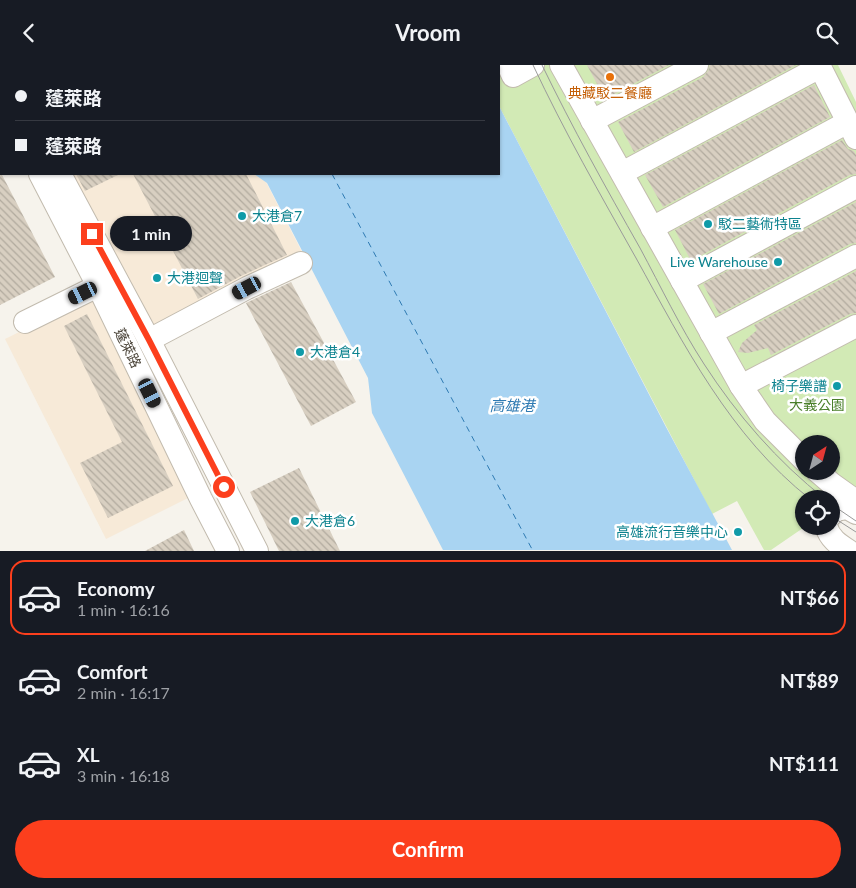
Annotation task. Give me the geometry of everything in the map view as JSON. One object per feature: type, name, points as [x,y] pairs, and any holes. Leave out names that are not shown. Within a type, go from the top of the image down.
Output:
[{"type":"street","points":[[510,71],[533,65]]},
{"type":"street","points":[[561,65],[741,386],[765,421],[795,451]]},
{"type":"street","points":[[592,121],[697,65]]},
{"type":"street","points":[[622,173],[819,66],[852,130],[652,228]]},
{"type":"street","name":"蓬萊路","points":[[41,175],[106,281],[149,340],[257,551]]},
{"type":"street","name":"蓬萊路","points":[[60,175],[197,490],[228,551]]},
{"type":"street","points":[[682,281],[856,187]]},
{"type":"street","points":[[711,333],[856,256]]},
{"type":"street","points":[[149,340],[247,288],[301,263]]},
{"type":"street","points":[[25,322],[106,281]]},
{"type":"street","points":[[741,386],[856,326]]},
{"type":"street","points":[[827,480],[853,499],[856,511]]},
{"type":"street","points":[[840,509],[847,508],[856,511]]},
{"type":"street","points":[[831,535],[837,544],[849,551]]},
{"type":"shaded area","points":[[68,175],[256,175],[266,182],[304,256],[149,331]]},
{"type":"shaded area","points":[[96,294],[192,496],[106,539],[5,339]]},
{"type":"green space","name":"駁二藝術特區","points":[[500,65],[838,65],[856,102],[856,495],[840,500],[840,490],[795,490],[795,534],[771,550],[764,550],[737,501],[712,514],[500,108]]},
{"type":"water","name":"高雄港","points":[[500,108],[732,550],[443,550],[372,413],[368,378],[267,183],[255,175],[500,175]]},
{"type":"building","points":[[587,65],[669,65],[605,99]]},
{"type":"building","points":[[710,65],[796,65],[634,152],[618,122],[703,77]]},
{"type":"building","points":[[814,85],[830,117],[663,207],[645,175]]},
{"type":"building","points":[[842,140],[848,149],[854,151],[856,155],[856,174],[850,175],[691,261],[675,230]]},
{"type":"building","points":[[0,175],[2,175],[55,277],[0,305]]},
{"type":"building","points":[[77,175],[118,175],[85,191]]},
{"type":"building","points":[[134,175],[247,175],[287,255],[241,276],[198,299]]},
{"type":"building","name":"Live Warehouse","points":[[856,202],[856,243],[850,244],[719,314],[703,284]]},
{"type":"building","points":[[856,271],[856,313],[850,314],[771,355],[768,348],[748,353],[738,352],[742,343],[757,330],[754,325]]},
{"type":"building","name":"大港倉4","points":[[291,282],[356,402],[311,426],[246,303]]},
{"type":"building","points":[[87,314],[173,486],[108,518],[80,463],[122,442],[64,326]]},
{"type":"building","name":"大港倉6","points":[[299,468],[340,551],[279,551],[250,492]]},
{"type":"building","points":[[184,530],[194,551],[145,551]]},
{"type":"ferry route","points":[[333,175],[533,551]]},
{"type":"tram line","points":[[533,65],[596,186],[691,356],[732,418],[756,447],[800,490]]},
{"type":"tram line","points":[[542,65],[695,350],[744,419],[774,453],[814,490]]},
{"type":"tram line","points":[[840,510],[856,521]]},
{"type":"tram line","points":[[840,522],[856,532]]},
{"type":"place","name":"典藏駁二餐廳","points":[[610,77]]},
{"type":"place","name":"大港倉7","points":[[242,216]]},
{"type":"place","name":"駁二藝術特區","points":[[708,224]]},
{"type":"place","name":"Live Warehouse","points":[[778,262]]},
{"type":"place","name":"大港迴聲","points":[[157,278]]},
{"type":"place","name":"大港倉4","points":[[300,352]]},
{"type":"place","name":"椅子樂譜","points":[[837,386]]},
{"type":"place","name":"大港倉6","points":[[295,521]]},
{"type":"place","name":"高雄流行音樂中心","points":[[738,532]]},
{"type":"route","points":[[92,234],[149,340],[224,487]]},
{"type":"park label","name":"大義公園","points":[[817,405]]}]
